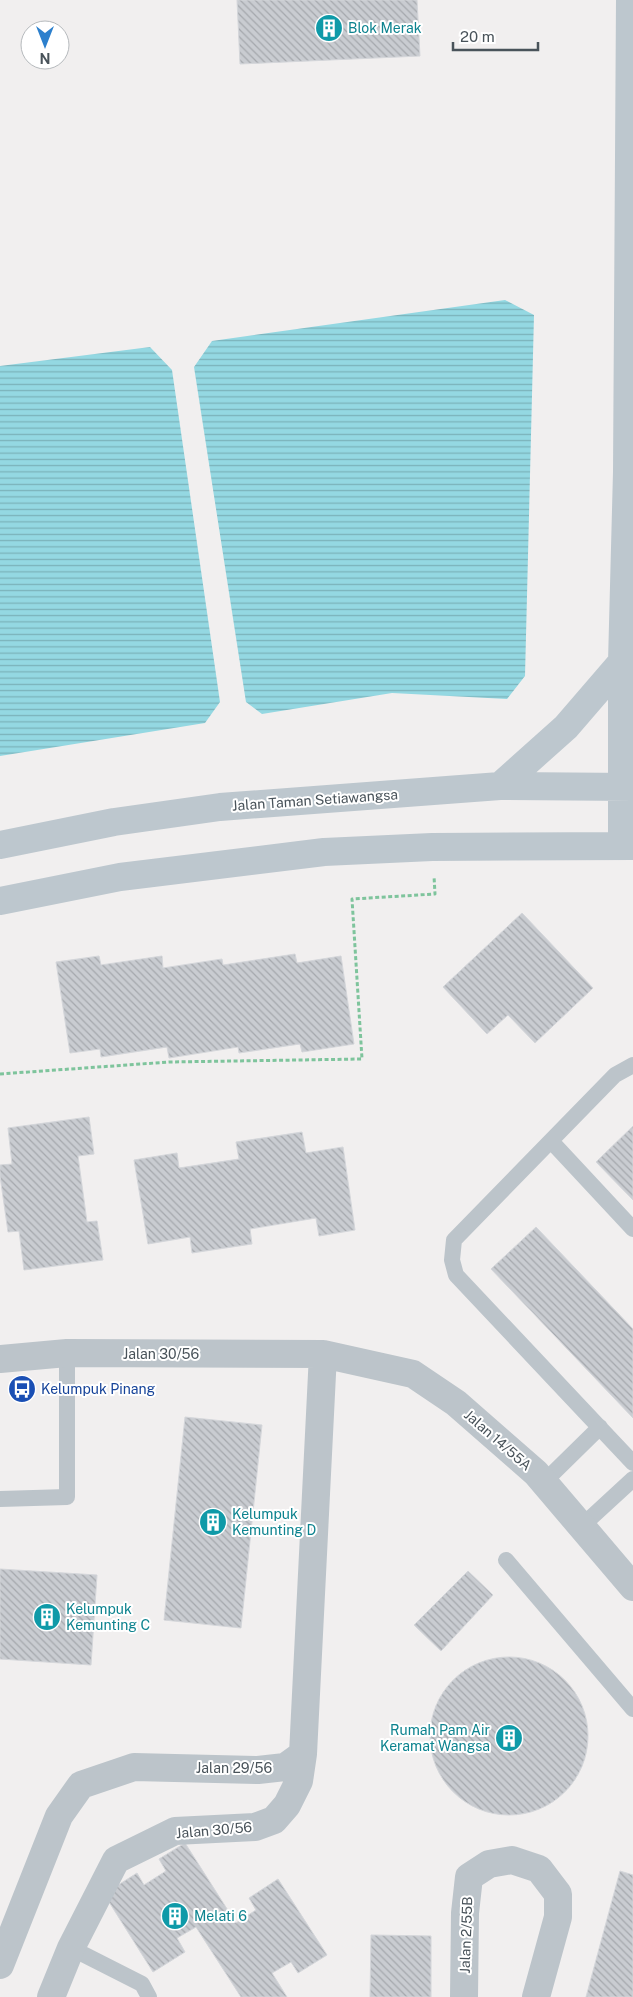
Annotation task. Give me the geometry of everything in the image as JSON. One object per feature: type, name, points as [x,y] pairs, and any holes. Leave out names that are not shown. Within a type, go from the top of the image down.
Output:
[{"type":"main road","points":[[0,901],[120,877],[324,852],[432,847],[627,846],[627,787],[622,662],[627,472],[630,0]]},
{"type":"main road","points":[[622,662],[633,692]]},
{"type":"main road","points":[[500,786],[566,727],[622,662]]},
{"type":"main road","name":"Jalan Taman Setiawangsa","points":[[0,845],[114,822],[220,807],[500,786],[627,787]]},
{"type":"street","name":"Jalan 30/56","points":[[0,1359],[66,1353],[323,1354]]},
{"type":"street","name":"Jalan 14/55A","points":[[323,1354],[413,1374],[456,1403],[544,1482],[633,1587]]},
{"type":"street","points":[[303,1754],[323,1354]]},
{"type":"street","name":"Jalan 30/56","points":[[51,1997],[71,1948],[116,1860],[175,1831],[255,1827],[274,1820],[287,1805],[299,1781],[303,1754]]},
{"type":"street","name":"Jalan 29/56","points":[[0,1965],[59,1816],[81,1785],[134,1767],[258,1770],[285,1767],[303,1754]]},
{"type":"street","name":"Jalan 2/55B","points":[[464,1997],[465,1913],[468,1877],[489,1864],[512,1860],[539,1869],[558,1894],[558,1917],[536,1997]]},
{"type":"lane","points":[[633,1065],[615,1075],[454,1240],[452,1260],[456,1275],[633,1463]]},
{"type":"lane","points":[[551,1141],[633,1229]]},
{"type":"lane","points":[[0,1499],[68,1497],[66,1353]]},
{"type":"lane","points":[[544,1482],[600,1427]]},
{"type":"lane","points":[[582,1526],[633,1479]]},
{"type":"lane","points":[[506,1560],[633,1709]]},
{"type":"lane","points":[[71,1948],[142,1984],[149,1997]]},
{"type":"path","points":[[0,1074],[169,1062],[362,1059],[352,899],[435,894]]},
{"type":"water","points":[[505,300],[534,315],[525,676],[507,699],[392,693],[262,714],[246,702],[194,367],[212,341]]},
{"type":"water","points":[[150,347],[172,370],[220,702],[205,723],[0,756],[0,366]]},
{"type":"building","name":"Blok Merak","points":[[237,0],[417,0],[420,56],[240,64]]},
{"type":"building","points":[[522,913],[593,988],[535,1043],[508,1015],[487,1034],[443,987]]},
{"type":"building","points":[[295,954],[297,963],[341,956],[354,1044],[302,1052],[300,1044],[239,1053],[238,1047],[169,1058],[167,1047],[101,1057],[100,1049],[70,1053],[56,962],[99,956],[101,965],[162,956],[163,968],[222,959],[223,965]]},
{"type":"building","points":[[89,1117],[94,1154],[78,1156],[87,1222],[97,1221],[103,1260],[24,1270],[19,1231],[8,1232],[0,1176],[0,1165],[12,1164],[8,1128]]},
{"type":"building","points":[[633,1126],[633,1200],[596,1162]]},
{"type":"building","points":[[302,1132],[306,1153],[343,1147],[355,1230],[319,1236],[316,1218],[250,1229],[252,1244],[192,1253],[190,1237],[148,1244],[134,1160],[177,1153],[179,1168],[239,1159],[236,1142]]},
{"type":"building","points":[[536,1227],[633,1329],[633,1418],[491,1269]]},
{"type":"building","name":"Kelumpuk Kemunting D","points":[[185,1417],[262,1425],[241,1628],[164,1620]]},
{"type":"building","name":"Kelumpuk Kemunting C","points":[[0,1569],[97,1575],[91,1665],[0,1659]]},
{"type":"building","points":[[468,1571],[493,1595],[441,1651],[414,1625]]},
{"type":"building","name":"Rumah Pam Air Keramat Wangsa","points":[[509,1657],[539,1663],[565,1680],[582,1706],[588,1736],[582,1766],[565,1792],[539,1809],[509,1815],[479,1809],[453,1792],[436,1766],[430,1736],[436,1706],[453,1680],[479,1663]]},
{"type":"building","name":"Melati 6","points":[[185,1843],[236,1923],[256,1910],[249,1898],[278,1879],[327,1955],[298,1973],[291,1962],[272,1973],[287,1997],[241,1997],[196,1927],[177,1938],[185,1952],[153,1972],[104,1894],[137,1873],[144,1885],[166,1871],[159,1859]]},
{"type":"building","points":[[620,1871],[633,1875],[633,1997],[586,1997]]},
{"type":"building","points":[[371,1935],[431,1936],[431,1997],[370,1997]]},
{"type":"place","name":"Blok Merak","points":[[329,28]]},
{"type":"place","name":"Kelumpuk Pinang","points":[[22,1389]]},
{"type":"place","name":"Kelumpuk Kemunting D","points":[[213,1522]]},
{"type":"place","name":"Kelumpuk Kemunting C","points":[[47,1617]]},
{"type":"place","name":"Rumah Pam Air Keramat Wangsa","points":[[509,1738]]},
{"type":"place","name":"Melati 6","points":[[175,1916]]}]
